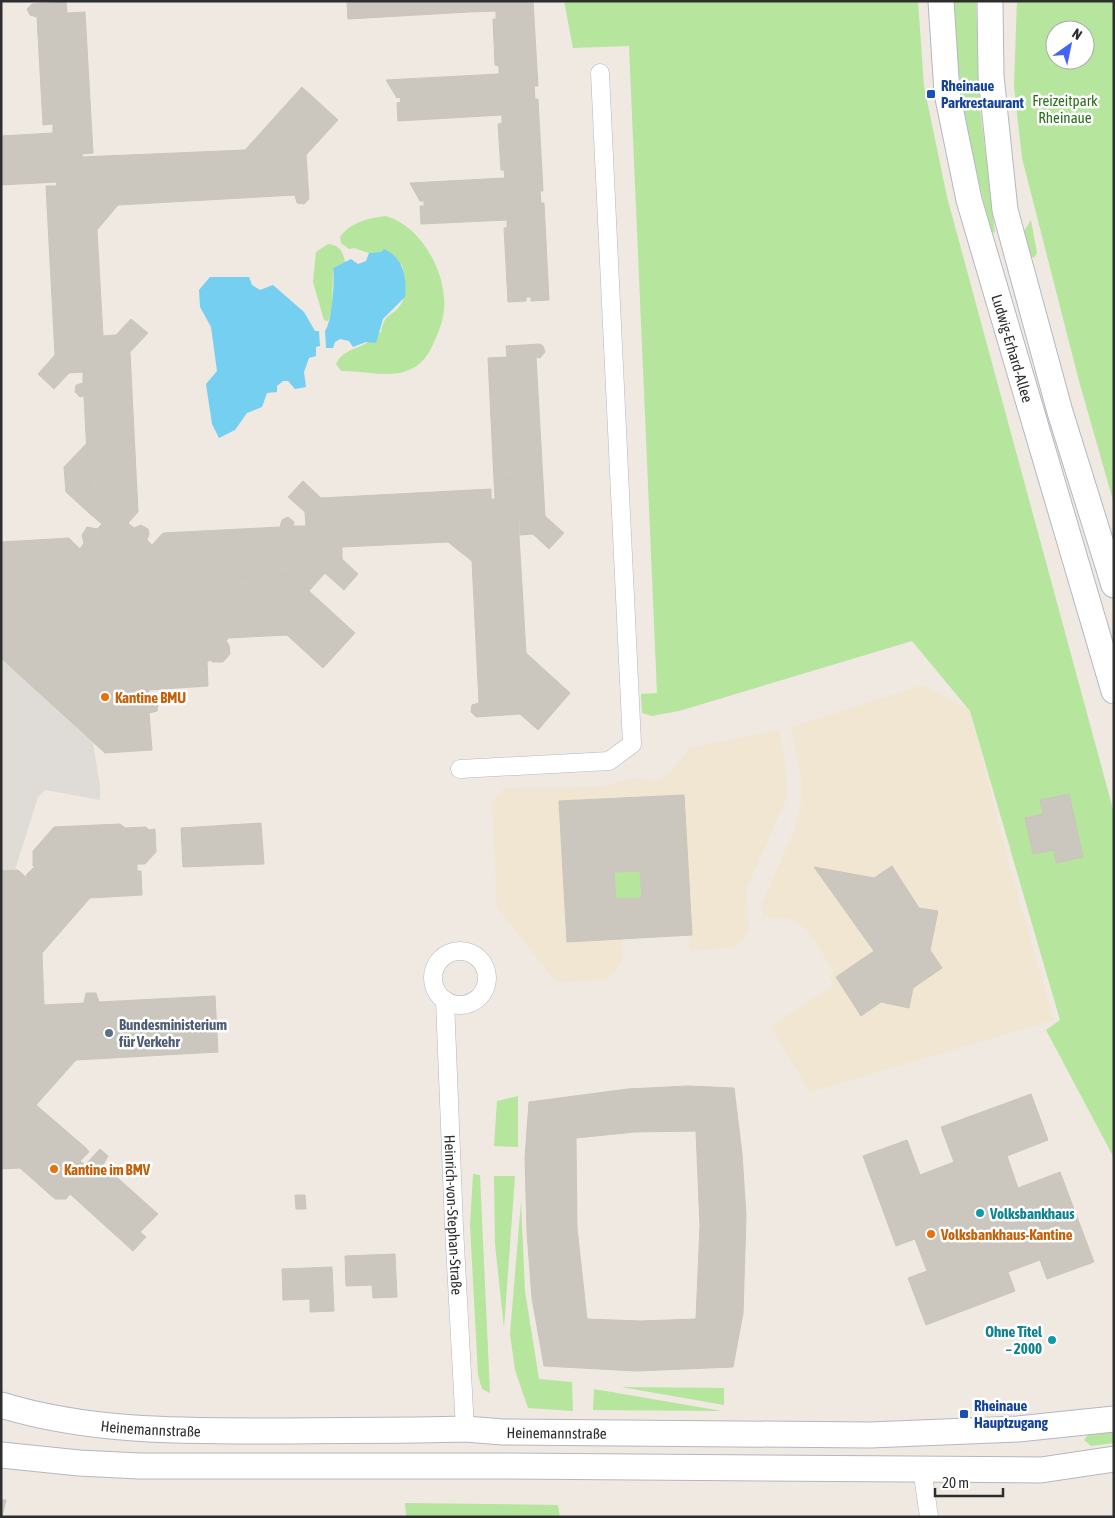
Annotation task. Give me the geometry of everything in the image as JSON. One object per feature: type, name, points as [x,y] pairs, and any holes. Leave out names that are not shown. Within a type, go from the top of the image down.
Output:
[{"type":"main road","name":"Ludwig-Erhard-Allee","points":[[941,1],[947,93],[969,200],[1114,691]]},
{"type":"main road","name":"Ludwig-Erhard-Allee","points":[[990,1],[990,76],[1006,210],[1060,412],[1114,585]]},
{"type":"main road","name":"Heinemannstraße","points":[[1,1405],[88,1425],[144,1429],[251,1431],[465,1429],[503,1432],[921,1433],[1018,1429],[1114,1419]]},
{"type":"main road","points":[[1,1423],[11,1426],[88,1425]]},
{"type":"main road","points":[[465,1429],[466,1467]]},
{"type":"main road","points":[[921,1433],[922,1468]]},
{"type":"main road","points":[[1,1455],[79,1463],[139,1466],[1041,1470],[1114,1459]]},
{"type":"street","points":[[460,770],[609,761],[632,744],[600,73]]},
{"type":"street","name":"Heinrich-von-Stephan-Straße","points":[[445,1000],[454,1227],[465,1429]]},
{"type":"street","points":[[922,1468],[929,1517]]},
{"type":"shaded area","points":[[1,658],[93,743],[100,786],[100,800],[45,790],[38,797],[15,870],[1,871]]},
{"type":"shaded area","points":[[923,685],[970,710],[1010,868],[1054,1020],[810,1092],[771,1027],[834,985],[829,976],[834,971],[807,930],[791,919],[763,917],[761,905],[794,831],[801,803],[801,778],[791,727]]},
{"type":"shaded area","points":[[779,730],[785,762],[787,798],[746,890],[749,930],[736,947],[691,950],[689,935],[622,939],[623,960],[608,979],[556,982],[497,907],[492,802],[504,788],[599,787],[636,777],[650,781],[659,780],[668,775],[690,748]]},
{"type":"green space","points":[[564,1],[918,1],[924,86],[947,197],[1114,813],[1114,1158],[1046,1030],[1060,1020],[970,711],[912,641],[679,711],[652,716],[642,713],[641,694],[657,693],[629,46],[573,48]]},
{"type":"green space","points":[[953,1],[976,1],[980,107],[995,233],[991,231],[966,117],[957,59]]},
{"type":"green space","name":"Freizeitpark Rheinaue","points":[[1017,1],[1114,1],[1114,504],[1079,381],[1022,158],[1014,87]]},
{"type":"green space","points":[[385,216],[398,221],[410,229],[429,252],[436,266],[444,295],[442,322],[427,355],[414,368],[393,374],[341,371],[336,364],[341,357],[381,332],[385,321],[398,308],[405,295],[402,265],[381,252],[369,253],[354,248],[349,249],[341,243],[340,237],[349,228],[372,218]]},
{"type":"green space","points":[[1031,220],[1037,253],[1034,258],[1030,256],[1024,231]]},
{"type":"green space","points":[[328,244],[340,249],[345,262],[333,268],[332,309],[328,321],[324,320],[313,282],[316,252]]},
{"type":"green space","points":[[640,871],[642,898],[616,899],[614,872]]},
{"type":"green space","points":[[518,1096],[518,1147],[494,1146],[497,1101]]},
{"type":"green space","points":[[473,1174],[480,1175],[490,1393],[482,1389],[478,1375],[470,1225]]},
{"type":"green space","points":[[494,1176],[515,1176],[504,1328],[495,1244]]},
{"type":"green space","points":[[521,1202],[525,1291],[539,1379],[572,1382],[573,1411],[528,1408],[515,1370],[510,1334]]},
{"type":"green space","points":[[621,1387],[724,1388],[724,1405]]},
{"type":"green space","points":[[594,1389],[722,1411],[593,1410]]},
{"type":"green space","points":[[1114,1430],[1114,1443],[1091,1446],[1084,1440],[1088,1435]]},
{"type":"green space","points":[[405,1503],[558,1505],[560,1517],[406,1517]]},
{"type":"water","points":[[384,249],[396,258],[403,269],[405,297],[383,319],[376,343],[366,342],[353,347],[349,341],[340,339],[335,342],[333,348],[326,348],[325,331],[331,310],[333,268],[351,259],[358,264],[366,261],[369,253],[381,252]]},
{"type":"water","points":[[210,277],[249,277],[252,285],[260,290],[273,285],[304,312],[315,331],[319,331],[320,346],[316,347],[316,356],[309,358],[304,372],[306,387],[295,389],[288,381],[283,381],[277,386],[277,392],[267,393],[262,407],[247,413],[235,430],[219,438],[212,424],[206,384],[217,371],[211,327],[200,307],[199,290]]},
{"type":"building","points":[[347,1],[468,1],[469,12],[348,19]]},
{"type":"building","points":[[468,1],[533,1],[538,86],[534,86],[535,99],[538,99],[543,191],[540,191],[541,203],[544,203],[549,300],[531,301],[531,297],[526,297],[526,301],[508,302],[504,228],[507,228],[507,220],[421,224],[420,206],[424,206],[424,201],[420,201],[410,183],[505,178],[504,170],[501,170],[498,124],[502,123],[502,115],[398,121],[397,103],[401,102],[400,97],[397,98],[386,80],[499,74],[499,66],[495,65],[493,19],[496,19],[496,11],[469,12]]},
{"type":"building","points":[[66,2],[67,13],[85,12],[93,153],[82,154],[82,157],[245,150],[302,87],[338,120],[306,155],[309,199],[304,204],[297,203],[295,195],[118,205],[97,230],[103,336],[116,335],[131,319],[148,333],[130,352],[138,512],[128,523],[134,528],[141,525],[148,529],[147,540],[152,545],[147,555],[114,522],[93,545],[82,535],[87,527],[97,529],[102,524],[90,514],[84,396],[80,397],[75,392],[76,385],[83,383],[83,372],[69,373],[54,389],[38,374],[55,355],[46,186],[56,186],[57,182],[1,185],[1,136],[53,133],[53,124],[43,125],[37,17],[30,15],[27,9],[32,4]]},
{"type":"building","points":[[540,344],[545,352],[540,358],[536,357],[545,516],[564,533],[549,549],[533,534],[520,535],[519,478],[494,480],[488,358],[507,357],[506,346]]},
{"type":"building","points":[[87,443],[90,514],[66,492],[64,467]]},
{"type":"building","points":[[519,478],[519,536],[526,653],[570,693],[538,730],[520,714],[476,717],[471,712],[472,705],[479,703],[472,561],[448,542],[342,547],[342,559],[358,574],[344,590],[325,573],[190,580],[145,630],[149,700],[153,699],[158,704],[157,711],[149,713],[152,750],[105,753],[1,658],[1,542],[69,538],[80,549],[84,543],[82,535],[93,545],[114,522],[147,555],[152,545],[163,533],[280,527],[282,520],[288,517],[294,522],[293,526],[306,526],[305,512],[288,497],[303,481],[321,498],[491,489],[491,499],[495,499],[494,480]]},
{"type":"building","points":[[325,573],[309,591],[355,633],[323,668],[287,635],[228,638],[226,641],[229,645],[230,654],[223,662],[213,662],[210,660],[207,662],[208,686],[148,690],[145,630],[190,580]]},
{"type":"building","points":[[1069,794],[1083,857],[1056,863],[1054,850],[1033,854],[1025,818],[1043,814],[1040,800]]},
{"type":"building","points":[[684,795],[692,935],[567,942],[559,801]],"holes":[[[640,871],[642,898],[616,899],[614,872]]]},
{"type":"building","points":[[261,823],[264,864],[183,867],[181,828]]},
{"type":"building","name":"Bundesministerium für Verkehr","points":[[120,824],[125,828],[146,827],[149,830],[155,829],[156,852],[145,864],[137,864],[137,871],[141,871],[142,895],[90,898],[42,953],[44,1005],[84,1003],[86,993],[96,993],[99,1002],[215,996],[218,1052],[76,1060],[36,1105],[86,1148],[89,1152],[80,1161],[85,1165],[100,1149],[108,1156],[103,1165],[158,1214],[140,1232],[146,1237],[133,1251],[70,1194],[66,1199],[55,1199],[20,1168],[1,1169],[1,871],[18,870],[28,879],[26,875],[33,868],[37,869],[33,866],[33,851],[54,827]]},
{"type":"building","points":[[892,866],[919,908],[938,911],[930,950],[942,968],[913,988],[909,1008],[881,1002],[861,1016],[836,977],[874,951],[814,867],[874,878]]},
{"type":"building","points":[[688,1086],[734,1088],[742,1154],[746,1216],[743,1313],[733,1367],[636,1371],[544,1366],[532,1298],[527,1232],[525,1158],[529,1102],[628,1089]],"holes":[[[696,1131],[700,1226],[696,1319],[641,1321],[587,1319],[577,1228],[576,1138],[635,1132]]]},
{"type":"building","name":"Volksbankhaus","points":[[1031,1094],[1048,1140],[1007,1156],[1018,1188],[1060,1172],[1094,1262],[1047,1279],[1040,1260],[1008,1272],[1015,1291],[926,1325],[908,1278],[927,1271],[915,1239],[896,1246],[863,1156],[907,1140],[920,1175],[954,1162],[941,1127]]},
{"type":"building","points":[[295,1195],[305,1195],[306,1209],[296,1209]]},
{"type":"building","points":[[395,1254],[397,1297],[373,1298],[372,1285],[346,1286],[345,1256]]},
{"type":"building","points":[[332,1267],[334,1311],[310,1312],[310,1299],[283,1300],[282,1269]]},
{"type":"building","points":[[1,1499],[6,1500],[2,1517],[1,1517]]},
{"type":"place","name":"Rheinaue Parkrestaurant","points":[[931,94]]},
{"type":"place","name":"Kantine BMU","points":[[105,697]]},
{"type":"place","name":"Bundesministerium für Verkehr","points":[[109,1033]]},
{"type":"place","name":"Kantine im BMV","points":[[54,1169]]},
{"type":"place","name":"Volksbankhaus","points":[[980,1213]]},
{"type":"place","name":"Volksbankhaus-Kantine","points":[[931,1234]]},
{"type":"place","name":"Ohne Titel – 2000","points":[[1052,1340]]},
{"type":"place","name":"Rheinaue Hauptzugang","points":[[964,1414]]}]
